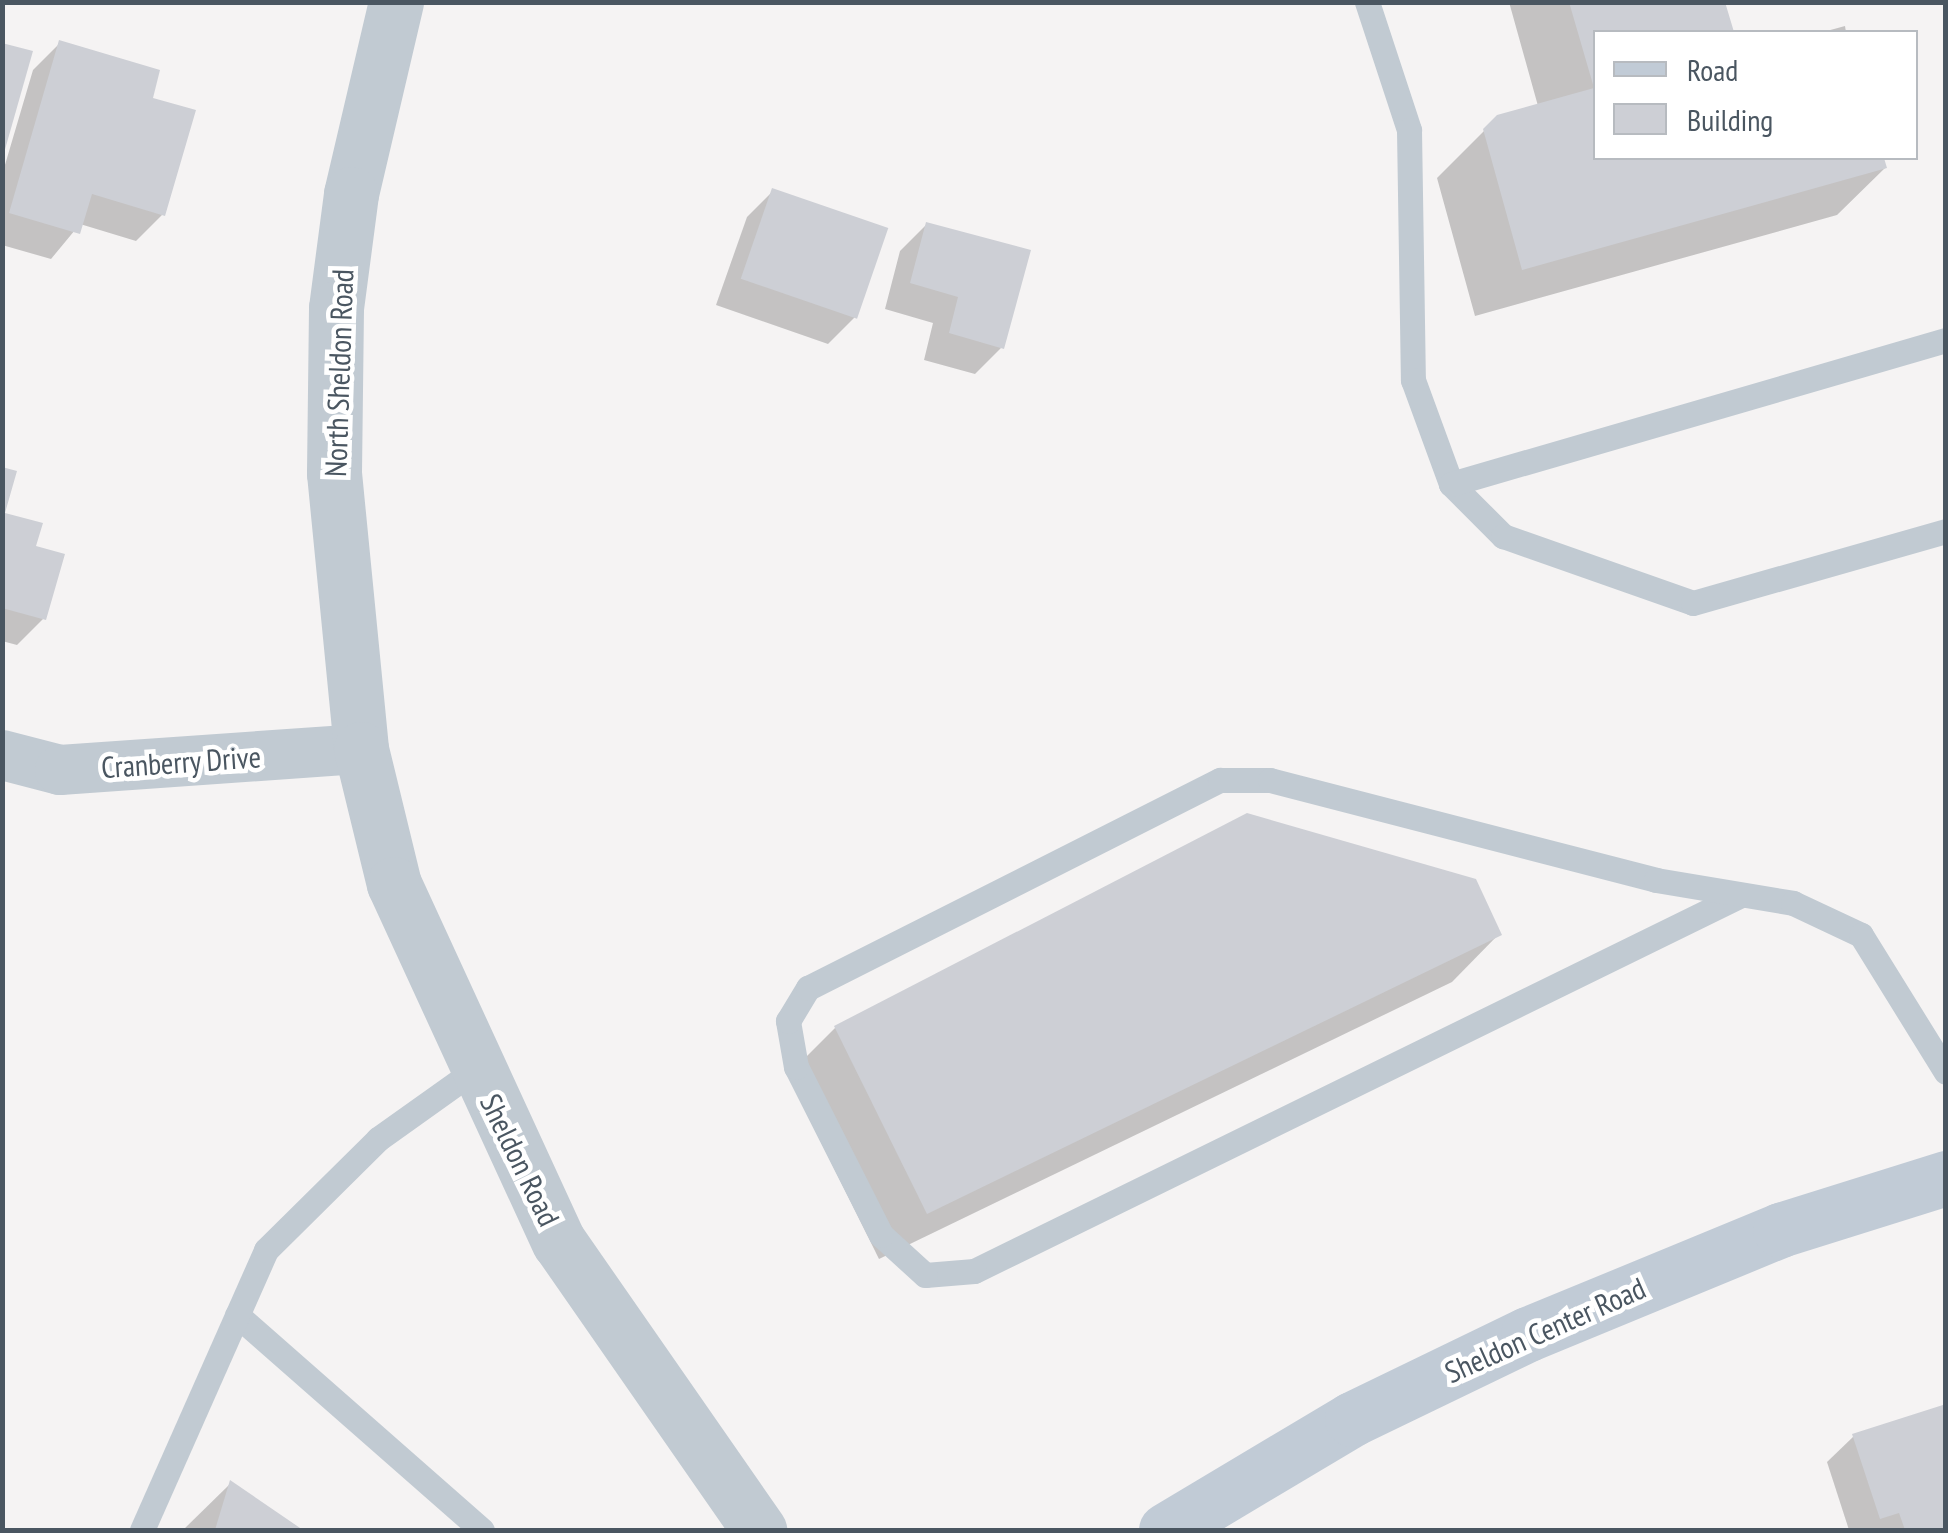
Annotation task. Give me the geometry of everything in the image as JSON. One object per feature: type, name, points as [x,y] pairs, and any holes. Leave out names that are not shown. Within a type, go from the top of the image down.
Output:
[{"type":"main road","name":"Sheldon Center Road","points":[[1166,1530],[1352,1419],[1528,1334],[1780,1230],[1946,1178]]},
{"type":"street","name":"North Sheldon Road","points":[[361,748],[334,473],[336,308],[351,194],[396,2]]},
{"type":"street","name":"Cranberry Drive","points":[[2,755],[60,770],[361,748]]},
{"type":"street","name":"Sheldon Road","points":[[361,748],[394,884],[476,1069],[560,1242],[760,1530]]},
{"type":"lane","points":[[1367,2],[1408,130],[1413,380],[1451,484],[1502,536],[1693,603],[1946,531]]},
{"type":"lane","points":[[1451,484],[1946,340]]},
{"type":"lane","points":[[1741,896],[974,1271],[925,1275],[881,1235],[796,1067],[788,1021],[808,988],[1220,780],[1270,780],[1741,896],[1793,904],[1861,935],[1946,1072]]},
{"type":"lane","points":[[142,1530],[266,1250],[378,1138],[476,1069]]},
{"type":"lane","points":[[236,1316],[482,1530]]},
{"type":"building","points":[[1569,2],[1725,2],[1733,30],[1593,30],[1593,85]]},
{"type":"building","points":[[59,40],[160,70],[153,98],[196,110],[165,216],[92,194],[80,234],[9,213]]},
{"type":"building","points":[[2,43],[33,51],[4,153],[2,152]]},
{"type":"building","points":[[1593,88],[1593,160],[1885,160],[1887,168],[1522,270],[1483,129],[1497,115]]},
{"type":"building","points":[[772,188],[888,228],[857,319],[741,279]]},
{"type":"building","points":[[926,222],[1031,250],[1004,349],[949,333],[958,297],[910,283]]},
{"type":"building","points":[[2,467],[17,471],[5,513],[43,523],[36,546],[65,554],[46,620],[2,608]]},
{"type":"building","points":[[1247,813],[1476,879],[1502,935],[927,1214],[834,1026]]},
{"type":"building","points":[[1946,1404],[1946,1530],[1905,1530],[1899,1513],[1880,1519],[1852,1434]]},
{"type":"building","points":[[230,1480],[303,1530],[215,1530]]}]
